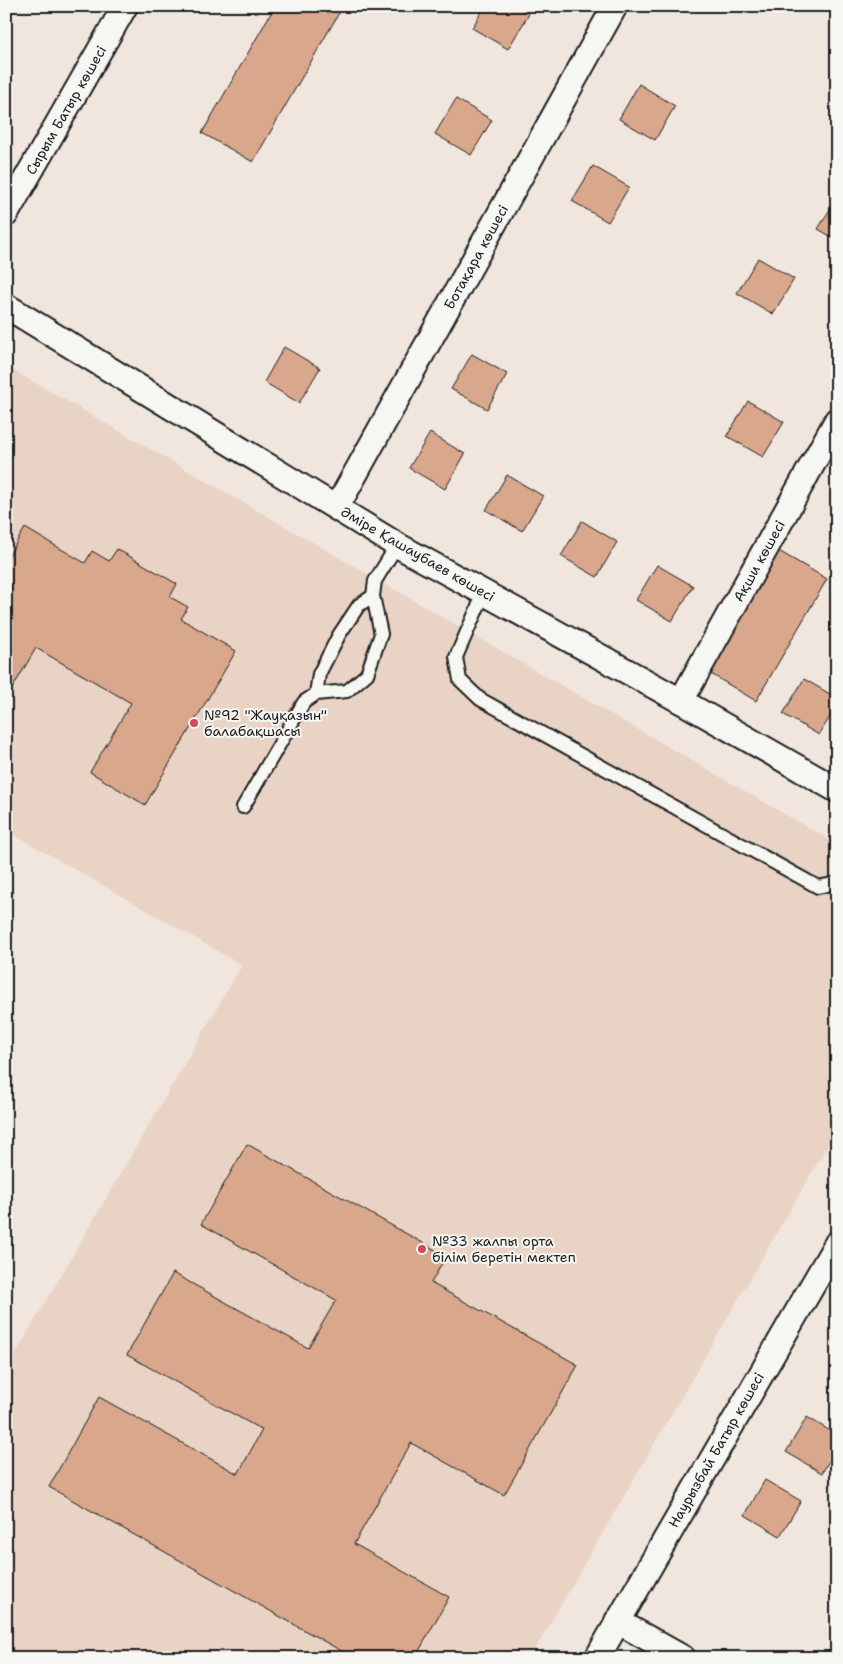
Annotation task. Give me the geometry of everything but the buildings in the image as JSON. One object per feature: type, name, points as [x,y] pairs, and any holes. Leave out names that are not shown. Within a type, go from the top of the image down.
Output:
[{"type":"street","name":"Сырым Батыр көшесі","points":[[6,214],[125,6]]},
{"type":"street","name":"Ботақара көшесі","points":[[337,507],[615,6]]},
{"type":"street","name":"Әміре Қашаубаев көшесі","points":[[6,306],[397,545],[681,701],[837,790]]},
{"type":"street","name":"Ақши көшесі","points":[[681,701],[837,420]]},
{"type":"street","name":"Наурызбай Батыр көшесі","points":[[597,1658],[837,1242]]},
{"type":"street","points":[[617,1621],[683,1658]]},
{"type":"lane","points":[[243,807],[304,702],[316,694],[346,691],[367,674],[381,634],[373,596],[375,581],[397,545]]},
{"type":"lane","points":[[484,592],[456,657],[460,680],[480,699],[818,887],[837,883]]},
{"type":"lane","points":[[316,694],[319,674],[339,635],[358,605],[373,596]]},
{"type":"shaded area","name":"№33 жалпы орта білім беретін мектеп","points":[[6,366],[837,844],[837,1129],[530,1658],[6,1658],[6,1370],[242,965],[6,830]]},
{"type":"place","name":"№92 \"Жауқазын\" балабақшасы","points":[[194,723]]},
{"type":"place","name":"№33 жалпы орта білім беретін мектеп","points":[[422,1249]]}]
